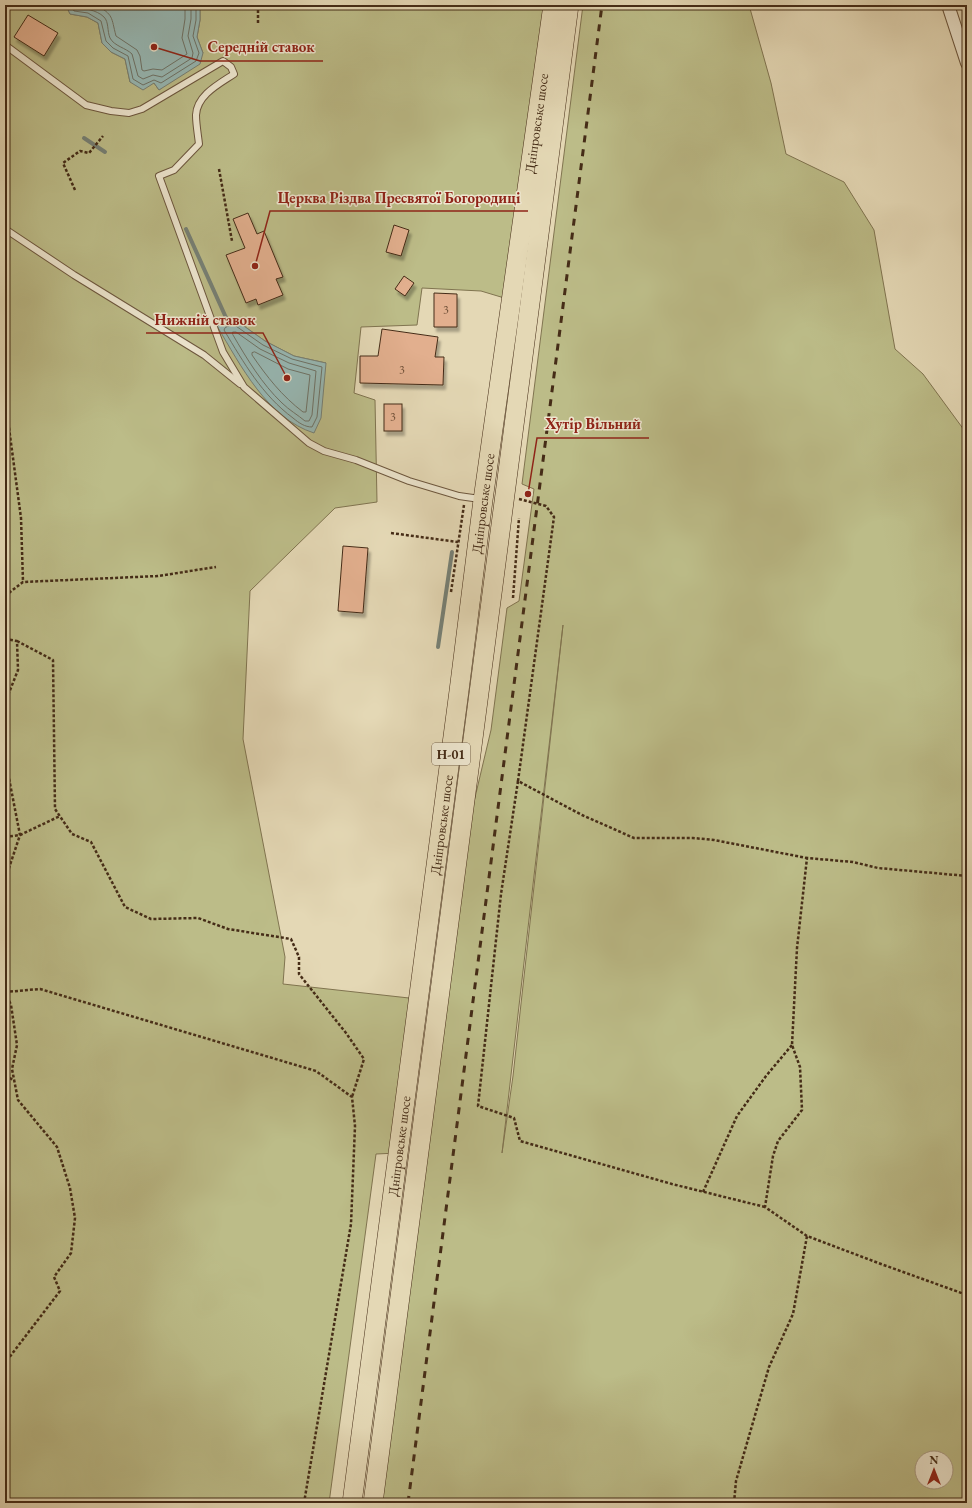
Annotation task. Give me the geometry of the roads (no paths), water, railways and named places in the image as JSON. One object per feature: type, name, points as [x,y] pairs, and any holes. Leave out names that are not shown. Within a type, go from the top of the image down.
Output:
[{"type":"main road","name":"Дніпровське шосе","points":[[352,1503],[458,699],[474,498],[553,5]]},
{"type":"main road","name":"Дніпровське шосе","points":[[373,1503],[513,496],[569,5]]},
{"type":"street","points":[[948,5],[967,62]]},
{"type":"lane","points":[[5,45],[86,105],[111,111],[129,113],[142,109],[223,61],[231,67],[234,74],[211,90],[198,105],[196,115],[199,144],[174,170],[159,176],[223,352],[244,387]]},
{"type":"lane","points":[[5,229],[74,275],[204,355],[309,443],[324,450],[356,460],[409,481],[474,498]]},
{"type":"water","points":[[66,5],[200,5],[200,20],[197,37],[203,53],[200,64],[159,90],[154,83],[143,90],[130,82],[125,59],[111,52],[102,43],[98,23],[87,17],[70,14]]},
{"type":"water","points":[[234,319],[265,341],[294,356],[326,363],[321,418],[314,433],[297,426],[282,416],[257,389],[217,326]]},
{"type":"waterway","points":[[84,138],[105,152]]},
{"type":"waterway","points":[[186,229],[228,322]]},
{"type":"waterway","points":[[438,647],[452,552]]},
{"type":"railway","points":[[408,1503],[602,5]]},
{"type":"place","name":"Середній ставок","points":[[154,47]]},
{"type":"place","name":"Церква Різдва Пресвятої Богородиці","points":[[255,266]]},
{"type":"place","name":"Нижній ставок","points":[[287,378]]},
{"type":"place","name":"Хутір Вільний","points":[[528,494]]}]
